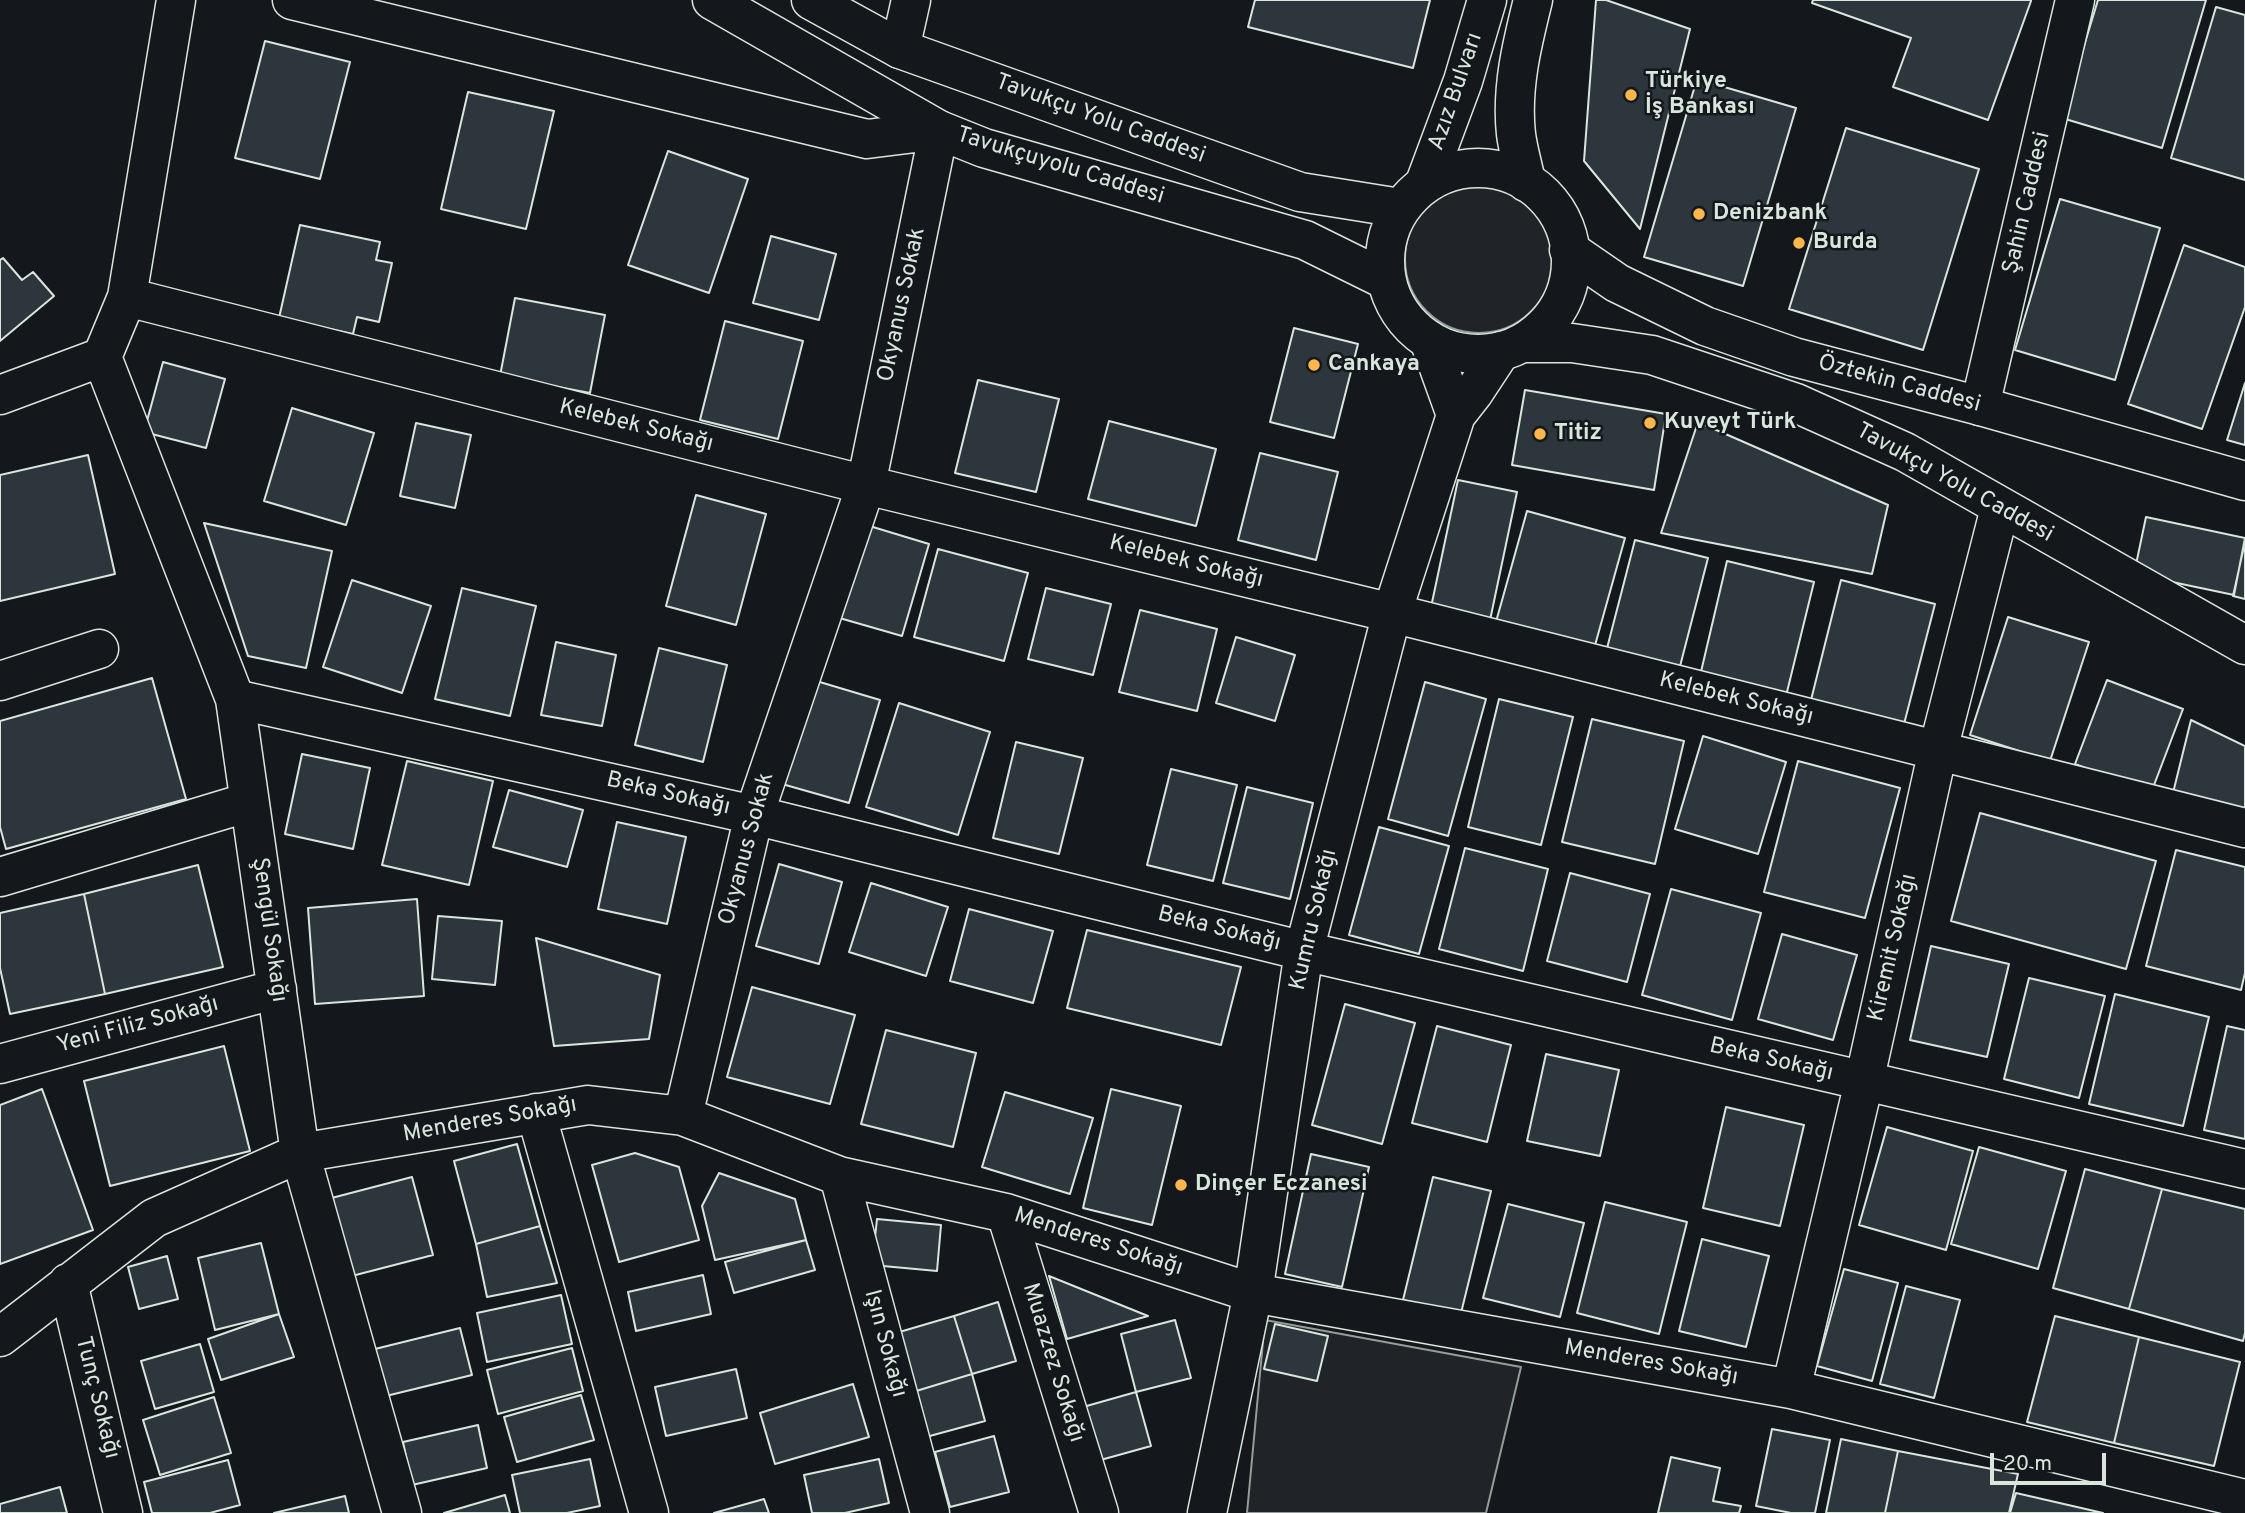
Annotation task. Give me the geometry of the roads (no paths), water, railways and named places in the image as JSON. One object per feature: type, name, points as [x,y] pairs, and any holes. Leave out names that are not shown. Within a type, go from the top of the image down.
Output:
[{"type":"street","points":[[0,395],[102,357],[127,298],[176,0]]},
{"type":"street","points":[[292,0],[867,139],[939,130]]},
{"type":"street","name":"Tavukçuyolu Caddesi","points":[[712,0],[939,130],[984,148],[1305,240],[1386,280]]},
{"type":"street","name":"Tavukçu Yolu Caddesi","points":[[811,0],[900,49],[1300,192],[1412,195]]},
{"type":"street","points":[[900,49],[911,0]]},
{"type":"street","name":"Azız Bulvarı","points":[[1412,195],[1463,81],[1487,0]]},
{"type":"street","points":[[1526,182],[1516,136],[1515,86],[1533,0]]},
{"type":"street","name":"Şahin Caddesi","points":[[1980,406],[2075,0]]},
{"type":"street","name":"Okyanus Sokak","points":[[683,1116],[754,814],[866,485],[939,130]]},
{"type":"street","points":[[1412,195],[1452,171],[1484,167],[1526,182],[1545,195],[1561,217],[1569,250],[1570,271],[1567,288],[1558,308],[1544,326],[1512,347],[1455,415]]},
{"type":"street","name":"Tavukçu Yolu Caddesi","points":[[1412,195],[1390,229],[1384,258],[1386,280],[1394,304],[1408,324],[1429,340],[1479,352],[1572,343],[1652,355],[1796,403],[1905,452],[2245,645]]},
{"type":"street","name":"Öztekin Caddesi","points":[[1569,250],[1617,283],[1705,326],[1794,357],[2245,481]]},
{"type":"street","name":"Kelebek Sokağı","points":[[127,298],[2245,828]]},
{"type":"street","points":[[1429,340],[1455,415]]},
{"type":"street","name":"Şengül Sokağı","points":[[102,357],[234,698],[300,1153],[402,1513]]},
{"type":"street","name":"Kumru Sokağı","points":[[1207,1513],[1253,1293],[1304,951],[1392,614],[1455,415]]},
{"type":"street","name":"Kiremit Sokağı","points":[[1791,1389],[1864,1082],[1938,750],[2000,508]]},
{"type":"street","points":[[0,681],[99,649]]},
{"type":"street","name":"Beka Sokağı","points":[[234,698],[754,814],[1304,951],[2245,1169]]},
{"type":"street","points":[[0,877],[249,802]]},
{"type":"street","name":"Yeni Filiz Sokağı","points":[[0,1064],[276,989]]},
{"type":"street","name":"Menderes Sokağı","points":[[0,1337],[154,1218],[300,1153],[588,1105],[683,1116],[839,1176],[1006,1213],[1253,1293],[1791,1389],[2245,1499]]},
{"type":"street","points":[[536,1113],[649,1513]]},
{"type":"street","name":"Işın Sokağı","points":[[839,1176],[930,1513]]},
{"type":"street","name":"Muazzez Sokağı","points":[[1006,1213],[1099,1513]]},
{"type":"street","name":"Tunç Sokağı","points":[[68,1283],[123,1513]]},
{"type":"place","name":"Türkiye İş Bankası","points":[[1631,95]]},
{"type":"place","name":"Denizbank","points":[[1699,214]]},
{"type":"place","name":"Burda","points":[[1799,243]]},
{"type":"place","name":"Cankaya","points":[[1314,365]]},
{"type":"place","name":"Kuveyt Türk","points":[[1650,423]]},
{"type":"place","name":"Titiz","points":[[1540,434]]},
{"type":"place","name":"Dinçer Eczanesi","points":[[1181,1185]]}]
